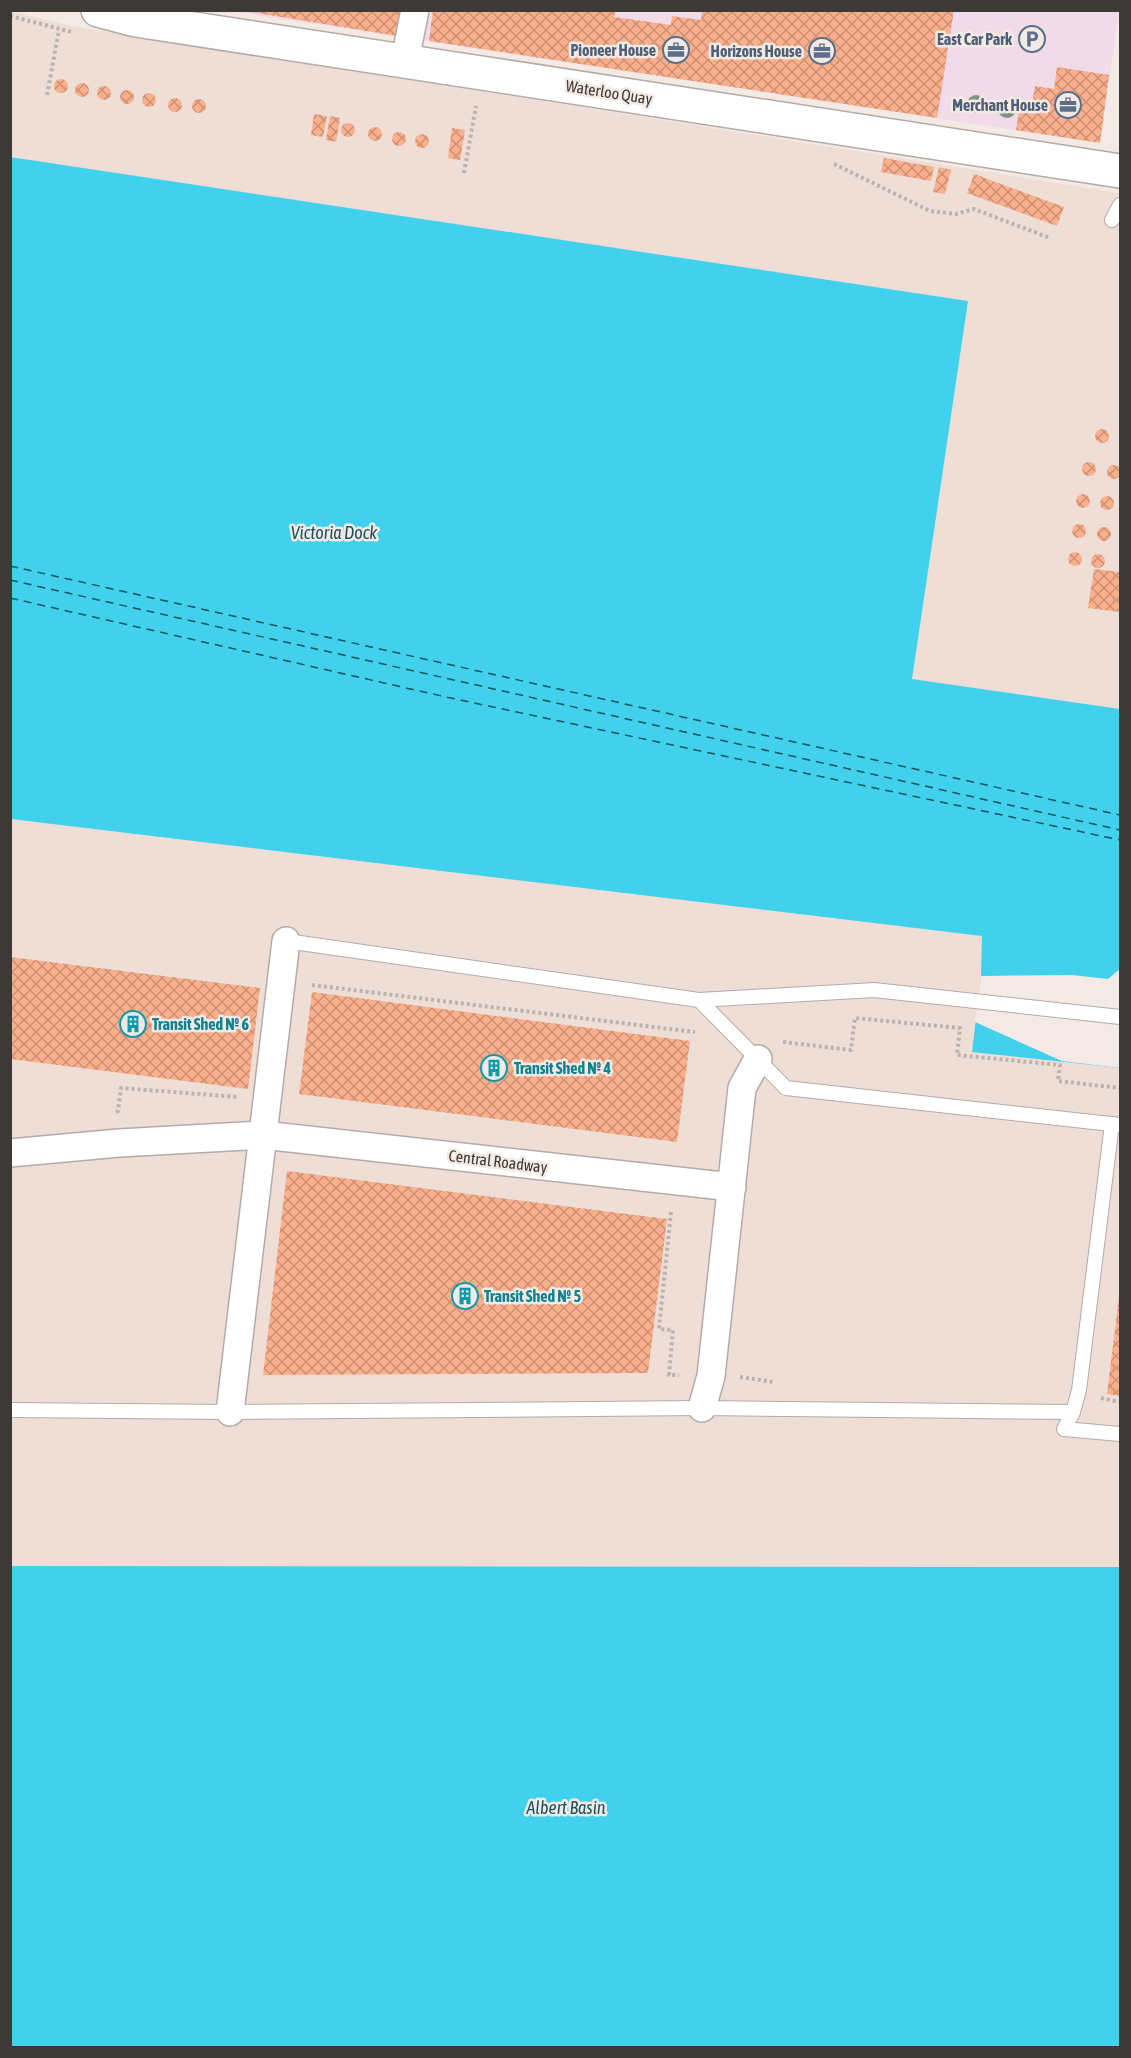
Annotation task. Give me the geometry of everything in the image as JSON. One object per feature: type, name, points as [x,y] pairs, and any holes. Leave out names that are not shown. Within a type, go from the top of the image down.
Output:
[{"type":"street","name":"Waterloo Quay","points":[[98,10],[136,20],[1120,171]]},
{"type":"street","points":[[405,60],[415,10]]},
{"type":"street","points":[[230,1412],[285,941]]},
{"type":"street","points":[[702,1408],[711,1376],[742,1088],[758,1059]]},
{"type":"street","name":"Central Roadway","points":[[10,1153],[119,1143],[263,1135],[732,1187]]},
{"type":"lane","points":[[1112,220],[1120,205]]},
{"type":"lane","points":[[285,941],[699,1000],[874,990],[1120,1017]]},
{"type":"lane","points":[[699,1000],[786,1088],[1116,1124],[1079,1390],[1073,1412],[1064,1429],[1120,1434]]},
{"type":"lane","points":[[10,1410],[230,1412],[702,1408],[1073,1412]]},
{"type":"path","points":[[47,95],[59,30]]},
{"type":"path","points":[[464,173],[478,96]]},
{"type":"path","points":[[107,1113],[118,1111],[121,1089],[267,1099]]},
{"type":"path","points":[[660,1211],[672,1212],[659,1329],[673,1330],[669,1375],[754,1378],[783,1384]]},
{"type":"path","points":[[1079,1390],[1106,1400],[1120,1402]]},
{"type":"shaded area","points":[[11,11],[71,26],[1120,193],[1120,2047],[11,2048]]},
{"type":"shaded area","points":[[229,11],[1119,11],[1100,143]]},
{"type":"water","name":"Victoria Dock","points":[[10,157],[968,301],[912,679],[1120,709],[1120,1068],[972,1052],[981,976],[982,936],[11,819]]},
{"type":"water","name":"Albert Basin","points":[[10,1566],[1120,1567],[1120,2047],[11,2047]]},
{"type":"pier","points":[[1120,969],[1120,1068],[1062,1061],[975,1022],[981,976],[1072,975],[1108,979]]},
{"type":"building","points":[[238,10],[401,10],[397,36]]},
{"type":"building","name":"Horizons House","points":[[433,10],[616,10],[614,17],[671,25],[672,16],[701,20],[702,10],[954,10],[937,118],[429,41]]},
{"type":"building","name":"Merchant House","points":[[1057,67],[1109,75],[1100,143],[1016,130],[1020,104],[1032,106],[1035,86],[1054,89]]},
{"type":"building","points":[[58,79],[64,79],[68,86],[64,93],[58,93],[54,89],[54,83]]},
{"type":"building","points":[[79,83],[85,83],[89,90],[85,97],[79,97],[75,93],[75,87]]},
{"type":"building","points":[[101,86],[107,86],[111,93],[107,100],[101,100],[97,96],[97,90]]},
{"type":"building","points":[[124,90],[130,90],[134,97],[130,104],[124,104],[120,100],[120,94]]},
{"type":"building","points":[[146,93],[152,93],[156,100],[152,107],[146,107],[142,103],[142,97]]},
{"type":"building","points":[[172,98],[178,98],[182,105],[178,112],[172,112],[168,108],[168,102]]},
{"type":"building","points":[[196,99],[202,99],[206,106],[202,113],[196,113],[192,109],[192,103]]},
{"type":"building","points":[[314,114],[327,116],[323,137],[311,135]]},
{"type":"building","points":[[330,116],[340,118],[336,142],[326,140]]},
{"type":"building","points":[[345,123],[351,123],[355,130],[351,137],[345,137],[341,133],[341,127]]},
{"type":"building","points":[[372,127],[378,127],[382,134],[378,141],[372,141],[368,137],[368,131]]},
{"type":"building","points":[[452,128],[465,130],[460,160],[448,158]]},
{"type":"building","points":[[396,132],[402,132],[406,139],[402,146],[396,146],[392,142],[392,136]]},
{"type":"building","points":[[419,134],[425,134],[429,141],[425,148],[419,148],[415,144],[415,138]]},
{"type":"building","points":[[884,158],[934,167],[931,181],[881,172]]},
{"type":"building","points":[[939,167],[951,170],[945,194],[933,192]]},
{"type":"building","points":[[974,174],[1064,207],[1057,226],[967,193]]},
{"type":"building","points":[[1099,429],[1105,429],[1109,436],[1105,443],[1099,443],[1095,439],[1095,433]]},
{"type":"building","points":[[1086,462],[1092,462],[1096,469],[1092,476],[1086,476],[1082,472],[1082,466]]},
{"type":"building","points":[[1111,465],[1117,465],[1121,472],[1117,479],[1111,479],[1107,475],[1107,469]]},
{"type":"building","points":[[1080,494],[1086,494],[1090,501],[1086,508],[1080,508],[1076,504],[1076,498]]},
{"type":"building","points":[[1104,496],[1110,496],[1114,503],[1110,510],[1104,510],[1100,506],[1100,500]]},
{"type":"building","points":[[1076,524],[1082,524],[1086,531],[1082,538],[1076,538],[1072,534],[1072,528]]},
{"type":"building","points":[[1101,527],[1107,527],[1111,534],[1107,541],[1101,541],[1097,537],[1097,531]]},
{"type":"building","points":[[1072,552],[1078,552],[1082,559],[1078,566],[1072,566],[1068,562],[1068,556]]},
{"type":"building","points":[[1095,554],[1101,554],[1105,561],[1101,568],[1095,568],[1091,564],[1091,558]]},
{"type":"building","points":[[1094,569],[1120,572],[1120,612],[1088,608]]},
{"type":"building","name":"Transit Shed № 6","points":[[10,957],[260,988],[248,1089],[10,1059]]},
{"type":"building","name":"Transit Shed № 4","points":[[312,992],[690,1041],[677,1142],[299,1094]]},
{"type":"building","name":"Transit Shed № 5","points":[[287,1171],[667,1219],[648,1373],[263,1375]]},
{"type":"building","points":[[1120,1296],[1120,1396],[1107,1394]]},
{"type":"ferry route","points":[[10,566],[1120,815]]},
{"type":"ferry route","points":[[10,580],[1120,830]]},
{"type":"ferry route","points":[[10,598],[446,697],[1120,840]]},
{"type":"place","name":"East Car Park","points":[[1032,39]]},
{"type":"place","name":"Pioneer House","points":[[676,50]]},
{"type":"place","name":"Horizons House","points":[[822,51]]},
{"type":"place","name":"Merchant House","points":[[1068,105]]},
{"type":"place","name":"Transit Shed № 6","points":[[133,1024]]},
{"type":"place","name":"Transit Shed № 4","points":[[494,1068]]},
{"type":"place","name":"Transit Shed № 5","points":[[465,1296]]}]
